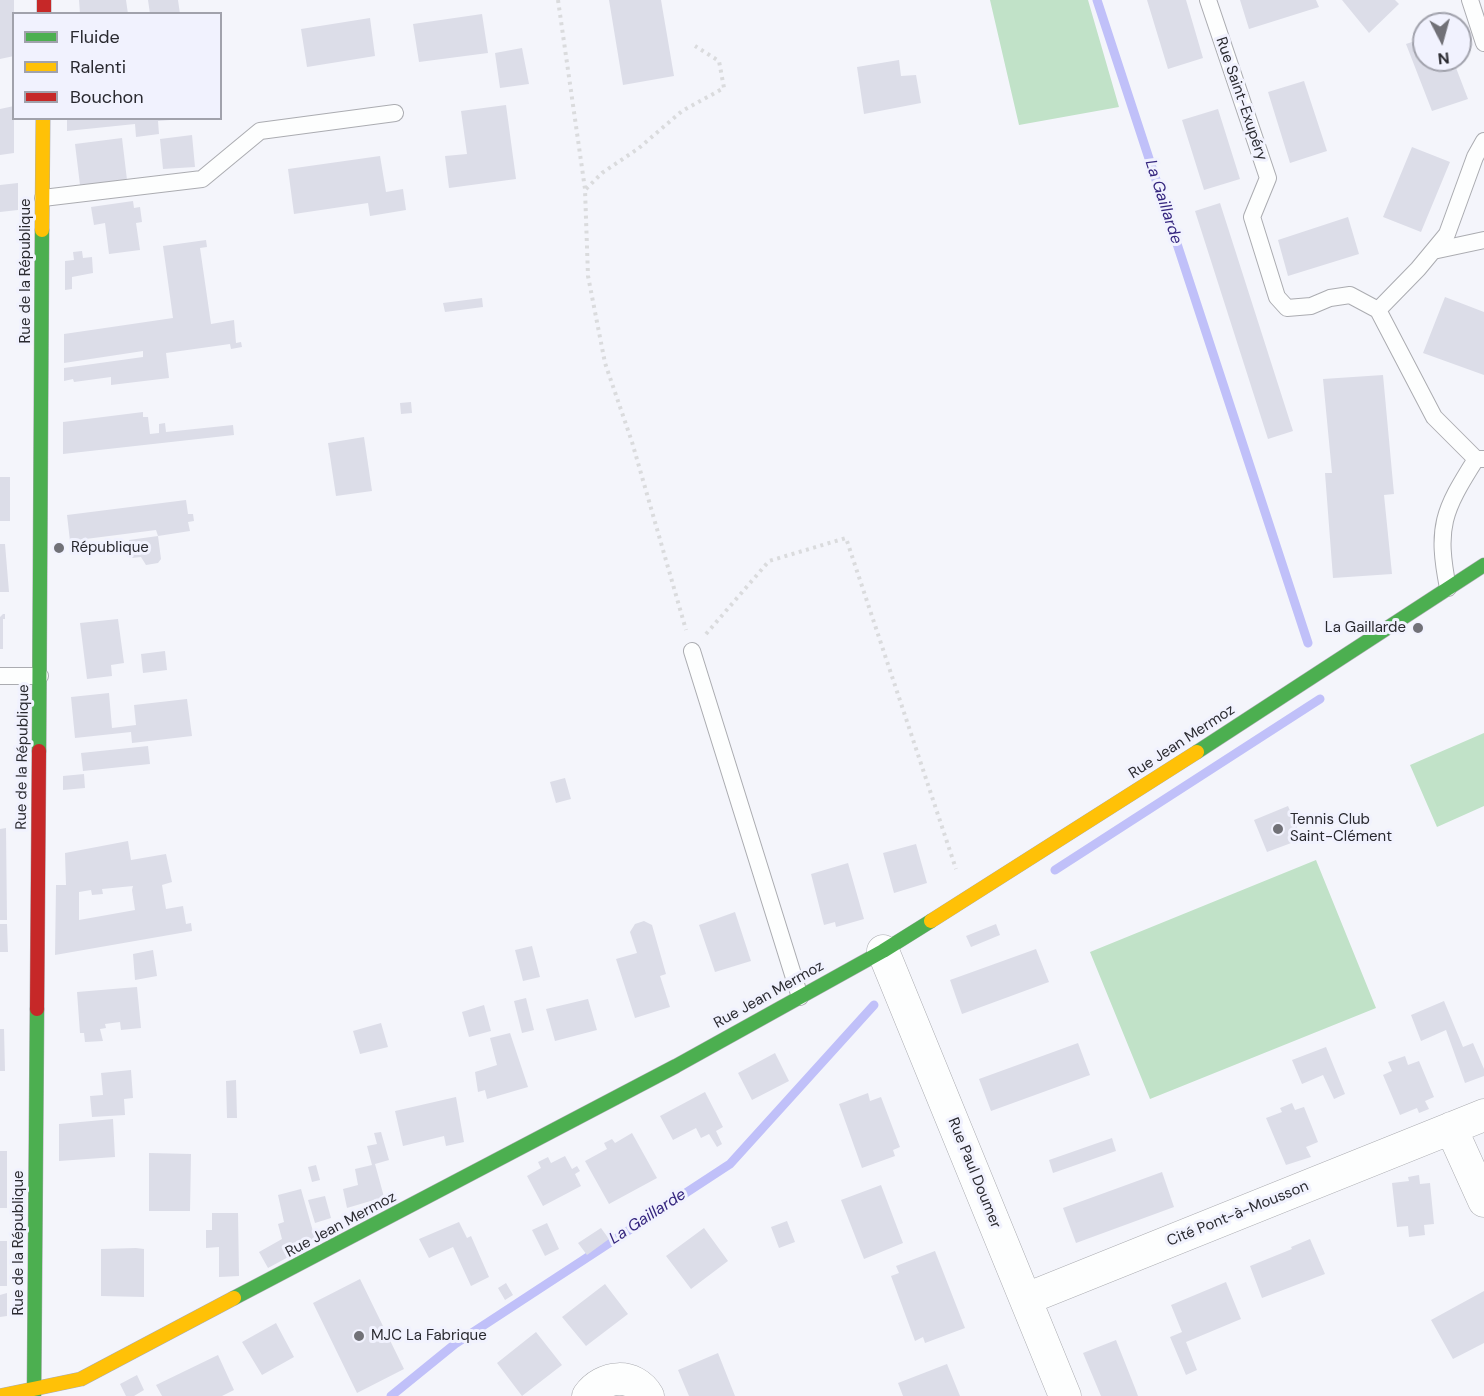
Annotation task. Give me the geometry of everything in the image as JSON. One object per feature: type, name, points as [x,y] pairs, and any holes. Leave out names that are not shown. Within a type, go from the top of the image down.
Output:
[{"type":"street","name":"Rue de la République","points":[[34,1392],[43,120]]},
{"type":"street","name":"Rue Jean Mermoz","points":[[0,1396],[34,1392],[81,1379],[676,1066],[883,951],[1199,751],[1484,565]]},
{"type":"street","name":"Rue Paul Doumer","points":[[883,951],[1065,1396]]},
{"type":"street","name":"Cité Pont-à-Mousson","points":[[1026,1299],[1484,1115]]},
{"type":"street","points":[[1451,1128],[1484,1201]]},
{"type":"street","points":[[588,1396],[603,1382],[614,1379],[637,1384],[648,1396]]},
{"type":"lane","name":"Rue Saint-Exupéry","points":[[1208,0],[1268,178],[1252,217],[1277,297],[1287,308],[1311,306],[1330,298],[1350,294],[1378,310]]},
{"type":"lane","points":[[1470,0],[1484,43]]},
{"type":"lane","points":[[43,198],[202,179],[260,131],[395,113]]},
{"type":"lane","points":[[1448,588],[1441,534],[1455,494],[1480,459],[1434,417],[1378,310],[1447,234],[1475,157],[1484,141]]},
{"type":"lane","points":[[1433,251],[1484,240]]},
{"type":"lane","points":[[692,651],[800,997]]},
{"type":"lane","points":[[0,676],[40,676]]},
{"type":"path","points":[[558,0],[585,189],[588,276],[605,363],[632,442],[692,651]]},
{"type":"path","points":[[585,189],[602,173],[639,148],[682,111],[724,88],[719,61],[695,46]]},
{"type":"path","points":[[692,651],[769,561],[846,538],[966,898]]},
{"type":"green space","points":[[990,0],[1088,0],[1119,107],[1019,125]]},
{"type":"green space","points":[[1484,733],[1484,806],[1437,827],[1410,765]]},
{"type":"green space","points":[[1316,860],[1376,1008],[1150,1099],[1090,952]]},
{"type":"building","points":[[0,0],[14,0],[12,56],[0,59]]},
{"type":"building","points":[[79,0],[126,0],[128,12],[80,12]]},
{"type":"building","points":[[148,0],[178,0],[180,12],[150,12]]},
{"type":"building","points":[[609,0],[661,0],[674,76],[623,85]]},
{"type":"building","points":[[1147,0],[1186,0],[1203,58],[1168,69]]},
{"type":"building","points":[[1240,0],[1316,0],[1319,7],[1249,29]]},
{"type":"building","points":[[1342,0],[1395,0],[1399,4],[1369,33]]},
{"type":"building","points":[[482,14],[488,53],[419,62],[413,24]]},
{"type":"building","points":[[370,18],[375,56],[307,67],[301,29]]},
{"type":"building","points":[[1412,42],[1412,59],[1406,44]]},
{"type":"building","points":[[522,48],[529,84],[500,88],[495,53]]},
{"type":"building","points":[[899,60],[901,76],[916,75],[921,103],[864,114],[857,67]]},
{"type":"building","points":[[1417,72],[1458,72],[1468,99],[1432,111]]},
{"type":"building","points":[[1304,81],[1327,151],[1290,163],[1268,92]]},
{"type":"building","points":[[506,105],[516,179],[449,188],[445,156],[467,154],[461,111]]},
{"type":"building","points":[[12,106],[14,153],[0,155],[0,109]]},
{"type":"building","points":[[1218,109],[1240,179],[1204,190],[1182,120]]},
{"type":"building","points":[[67,120],[170,120],[158,121],[159,134],[136,137],[135,124],[67,131]]},
{"type":"building","points":[[192,135],[195,167],[163,169],[160,139]]},
{"type":"building","points":[[122,138],[127,180],[80,185],[75,144]]},
{"type":"building","points":[[1412,147],[1450,162],[1421,232],[1383,217]]},
{"type":"building","points":[[380,156],[386,192],[403,189],[406,210],[370,216],[368,203],[294,214],[288,169]]},
{"type":"building","points":[[18,183],[18,210],[0,212],[0,185]]},
{"type":"building","points":[[133,201],[134,208],[140,207],[142,222],[136,223],[140,250],[109,254],[105,223],[94,225],[91,207]]},
{"type":"building","points":[[1220,203],[1293,431],[1268,439],[1195,211]]},
{"type":"building","points":[[1348,217],[1359,254],[1288,276],[1278,240]]},
{"type":"building","points":[[206,240],[207,247],[200,248],[211,324],[234,320],[236,343],[241,342],[242,347],[231,349],[230,344],[166,353],[169,378],[111,385],[111,377],[74,382],[73,379],[64,381],[64,368],[143,357],[143,351],[64,363],[64,334],[173,318],[163,246]]},
{"type":"building","points":[[82,251],[83,258],[92,257],[93,273],[72,277],[72,289],[65,290],[65,261],[74,260],[73,252]]},
{"type":"building","points":[[1445,297],[1484,312],[1484,375],[1423,353]]},
{"type":"building","points":[[482,298],[483,307],[445,312],[443,303]]},
{"type":"building","points":[[1383,375],[1394,494],[1384,495],[1392,574],[1333,578],[1325,473],[1332,473],[1323,379]]},
{"type":"building","points":[[411,402],[412,413],[401,414],[400,403]]},
{"type":"building","points":[[143,412],[143,417],[148,417],[150,434],[159,433],[159,424],[165,423],[166,432],[233,425],[234,435],[63,454],[63,422]]},
{"type":"building","points":[[364,437],[372,491],[336,496],[328,443]]},
{"type":"building","points":[[0,477],[10,477],[10,521],[0,521]]},
{"type":"building","points":[[186,500],[188,514],[193,514],[194,521],[188,522],[190,531],[158,536],[156,530],[70,541],[67,515]]},
{"type":"building","points":[[158,536],[161,559],[158,563],[146,565],[141,557],[132,558],[129,540]]},
{"type":"building","points":[[0,544],[5,544],[9,592],[0,592]]},
{"type":"building","points":[[5,614],[5,619],[3,619],[3,649],[0,649],[0,617]]},
{"type":"building","points":[[118,619],[124,663],[111,665],[112,676],[87,679],[80,623]]},
{"type":"building","points":[[165,651],[167,670],[143,673],[141,654]]},
{"type":"building","points":[[109,693],[112,728],[136,725],[134,705],[187,699],[192,736],[132,743],[131,732],[75,738],[71,697]]},
{"type":"building","points":[[148,746],[150,764],[83,771],[81,753]]},
{"type":"building","points":[[84,774],[85,788],[63,790],[63,776]]},
{"type":"building","points":[[565,778],[571,799],[556,803],[550,782]]},
{"type":"building","name":"Tennis Club Saint-Clément","points":[[1288,806],[1302,839],[1267,852],[1254,820]]},
{"type":"building","points":[[6,828],[7,920],[0,920],[0,829]]},
{"type":"building","points":[[128,841],[131,860],[166,854],[172,882],[162,885],[166,909],[183,906],[186,924],[191,923],[192,931],[55,955],[56,885],[66,885],[65,853]],"holes":[[[133,886],[135,910],[79,920],[79,892],[91,890],[92,895],[103,894],[102,889]]]},
{"type":"building","points":[[916,844],[927,883],[894,893],[883,853]]},
{"type":"building","points":[[848,863],[864,919],[836,927],[835,922],[824,925],[811,874]]},
{"type":"building","points":[[735,912],[751,961],[715,972],[699,925]]},
{"type":"building","points":[[644,921],[652,925],[666,974],[660,976],[670,1007],[635,1018],[616,959],[637,953],[630,932],[635,924]]},
{"type":"building","points":[[0,924],[7,924],[8,952],[0,952]]},
{"type":"building","points":[[996,924],[1000,935],[971,947],[966,936]]},
{"type":"building","points":[[532,946],[540,977],[523,981],[515,950]]},
{"type":"building","points":[[1036,949],[1049,982],[962,1014],[950,980]]},
{"type":"building","points":[[153,950],[157,976],[135,980],[133,954]]},
{"type":"building","points":[[137,987],[141,1028],[121,1030],[120,1022],[105,1024],[106,1028],[100,1029],[103,1041],[85,1042],[84,1033],[80,1033],[77,992]]},
{"type":"building","points":[[526,998],[534,1030],[522,1033],[514,1001]]},
{"type":"building","points":[[588,999],[597,1030],[555,1041],[546,1009]]},
{"type":"building","points":[[1444,1001],[1463,1047],[1473,1043],[1484,1069],[1484,1076],[1465,1083],[1446,1030],[1421,1041],[1411,1015]]},
{"type":"building","points":[[484,1005],[491,1031],[469,1037],[462,1012]]},
{"type":"building","points":[[381,1023],[388,1047],[360,1054],[353,1031]]},
{"type":"building","points":[[0,1029],[4,1029],[5,1071],[0,1071]]},
{"type":"building","points":[[510,1033],[528,1087],[487,1099],[485,1090],[478,1092],[475,1072],[497,1065],[490,1038]]},
{"type":"building","points":[[1078,1043],[1090,1075],[991,1111],[979,1079]]},
{"type":"building","points":[[1326,1047],[1345,1094],[1334,1099],[1323,1075],[1302,1084],[1292,1060]]},
{"type":"building","points":[[775,1053],[789,1081],[752,1100],[738,1073]]},
{"type":"building","points":[[1405,1056],[1408,1065],[1419,1061],[1434,1097],[1425,1101],[1429,1109],[1419,1113],[1417,1108],[1400,1115],[1383,1075],[1392,1071],[1388,1062]]},
{"type":"building","points":[[131,1070],[133,1098],[124,1099],[125,1115],[92,1117],[90,1096],[103,1095],[101,1073]]},
{"type":"building","points":[[236,1080],[237,1118],[227,1118],[226,1081]]},
{"type":"building","points":[[705,1092],[723,1127],[716,1131],[722,1144],[717,1147],[709,1134],[701,1138],[696,1128],[673,1140],[660,1116]]},
{"type":"building","points":[[868,1093],[870,1101],[881,1097],[900,1147],[893,1150],[895,1156],[862,1168],[839,1104]]},
{"type":"building","points":[[456,1097],[464,1142],[446,1146],[444,1136],[403,1146],[395,1111]]},
{"type":"building","points":[[1292,1103],[1295,1110],[1304,1107],[1318,1142],[1306,1147],[1311,1157],[1286,1165],[1266,1118],[1282,1112],[1280,1108]]},
{"type":"building","points":[[113,1119],[115,1157],[59,1161],[59,1124]]},
{"type":"building","points":[[381,1132],[389,1160],[375,1164],[384,1197],[347,1208],[343,1189],[358,1185],[355,1169],[372,1165],[367,1146],[377,1144],[374,1133]]},
{"type":"building","points":[[632,1133],[657,1178],[609,1204],[585,1161],[607,1149],[604,1143],[612,1139],[615,1143]]},
{"type":"building","points":[[1112,1138],[1116,1151],[1053,1173],[1049,1160]]},
{"type":"building","points":[[0,1151],[7,1151],[7,1208],[0,1208]]},
{"type":"building","points":[[149,1153],[191,1154],[190,1211],[149,1211]]},
{"type":"building","points":[[565,1156],[572,1169],[577,1166],[580,1171],[575,1174],[581,1186],[543,1206],[527,1176],[541,1168],[538,1162],[548,1157],[551,1163]]},
{"type":"building","points":[[316,1165],[320,1180],[312,1182],[308,1167]]},
{"type":"building","points":[[1162,1172],[1174,1207],[1076,1243],[1063,1208]]},
{"type":"building","points":[[1419,1175],[1420,1184],[1430,1183],[1434,1224],[1424,1225],[1425,1235],[1409,1237],[1408,1226],[1397,1227],[1392,1183],[1409,1181],[1408,1177]]},
{"type":"building","points":[[881,1185],[903,1243],[864,1259],[841,1200]]},
{"type":"building","points":[[301,1189],[316,1242],[268,1268],[259,1252],[282,1239],[278,1224],[284,1222],[278,1195]]},
{"type":"building","points":[[325,1196],[331,1218],[315,1223],[308,1200]]},
{"type":"building","points":[[212,1213],[238,1213],[239,1276],[219,1277],[219,1247],[206,1248],[206,1230],[212,1230]]},
{"type":"building","points":[[787,1221],[795,1242],[779,1248],[771,1227]]},
{"type":"building","points":[[459,1222],[467,1238],[471,1236],[489,1277],[471,1286],[453,1247],[429,1258],[419,1239]]},
{"type":"building","points":[[547,1223],[559,1249],[545,1256],[532,1230]]},
{"type":"building","points":[[601,1228],[609,1239],[587,1255],[578,1243]]},
{"type":"building","points":[[704,1228],[728,1261],[691,1289],[666,1256]]},
{"type":"building","points":[[1310,1239],[1325,1274],[1262,1298],[1250,1266]]},
{"type":"building","points":[[0,1241],[7,1241],[7,1286],[0,1286]]},
{"type":"building","points":[[101,1249],[144,1249],[144,1297],[101,1296]]},
{"type":"building","points":[[935,1251],[965,1328],[925,1343],[923,1337],[915,1341],[891,1276],[899,1273],[896,1266]]},
{"type":"building","name":"MJC La Fabrique","points":[[360,1279],[404,1369],[357,1393],[313,1303]]},
{"type":"building","points":[[1226,1282],[1241,1319],[1186,1342],[1197,1370],[1186,1375],[1170,1337],[1182,1332],[1171,1305]]},
{"type":"building","points":[[506,1283],[513,1295],[505,1300],[498,1288]]},
{"type":"building","points":[[605,1284],[628,1314],[586,1346],[562,1317]]},
{"type":"building","points":[[1484,1291],[1484,1343],[1453,1359],[1431,1320]]},
{"type":"building","points":[[7,1293],[7,1316],[0,1317],[0,1295]]},
{"type":"building","points":[[276,1323],[294,1357],[262,1375],[242,1342]]},
{"type":"building","points":[[536,1332],[562,1365],[522,1396],[497,1363]]},
{"type":"building","points":[[1116,1340],[1138,1396],[1101,1396],[1083,1353]]},
{"type":"building","points":[[718,1353],[735,1396],[689,1396],[678,1370]]},
{"type":"building","points":[[218,1355],[234,1390],[222,1396],[162,1396],[156,1385]]},
{"type":"building","points":[[947,1364],[960,1396],[903,1396],[898,1383]]},
{"type":"building","points":[[137,1375],[144,1390],[134,1396],[126,1396],[120,1384]]},
{"type":"waterway","name":"La Gaillarde","points":[[1097,0],[1308,643]]},
{"type":"waterway","name":"La Gaillarde","points":[[1055,870],[1320,699]]},
{"type":"waterway","name":"La Gaillarde","points":[[391,1396],[455,1344],[730,1164],[874,1005]]},
{"type":"traffic: fast","points":[[39,751],[42,230]]},
{"type":"traffic: fast","points":[[1197,752],[1484,565]]},
{"type":"traffic: fast","points":[[234,1298],[676,1066],[883,951],[931,921]]},
{"type":"traffic: fast","points":[[34,1396],[37,1009]]},
{"type":"traffic: slow","points":[[42,230],[43,120]]},
{"type":"traffic: slow","points":[[931,921],[1197,752]]},
{"type":"traffic: slow","points":[[0,1396],[81,1379],[234,1298]]},
{"type":"traffic: jam","points":[[44,0],[44,12]]},
{"type":"traffic: jam","points":[[37,1009],[39,751]]},
{"type":"place","name":"République","points":[[59,548]]},
{"type":"place","name":"La Gaillarde","points":[[1418,628]]},
{"type":"place","name":"Tennis Club Saint-Clément","points":[[1278,829]]},
{"type":"place","name":"MJC La Fabrique","points":[[359,1336]]}]
